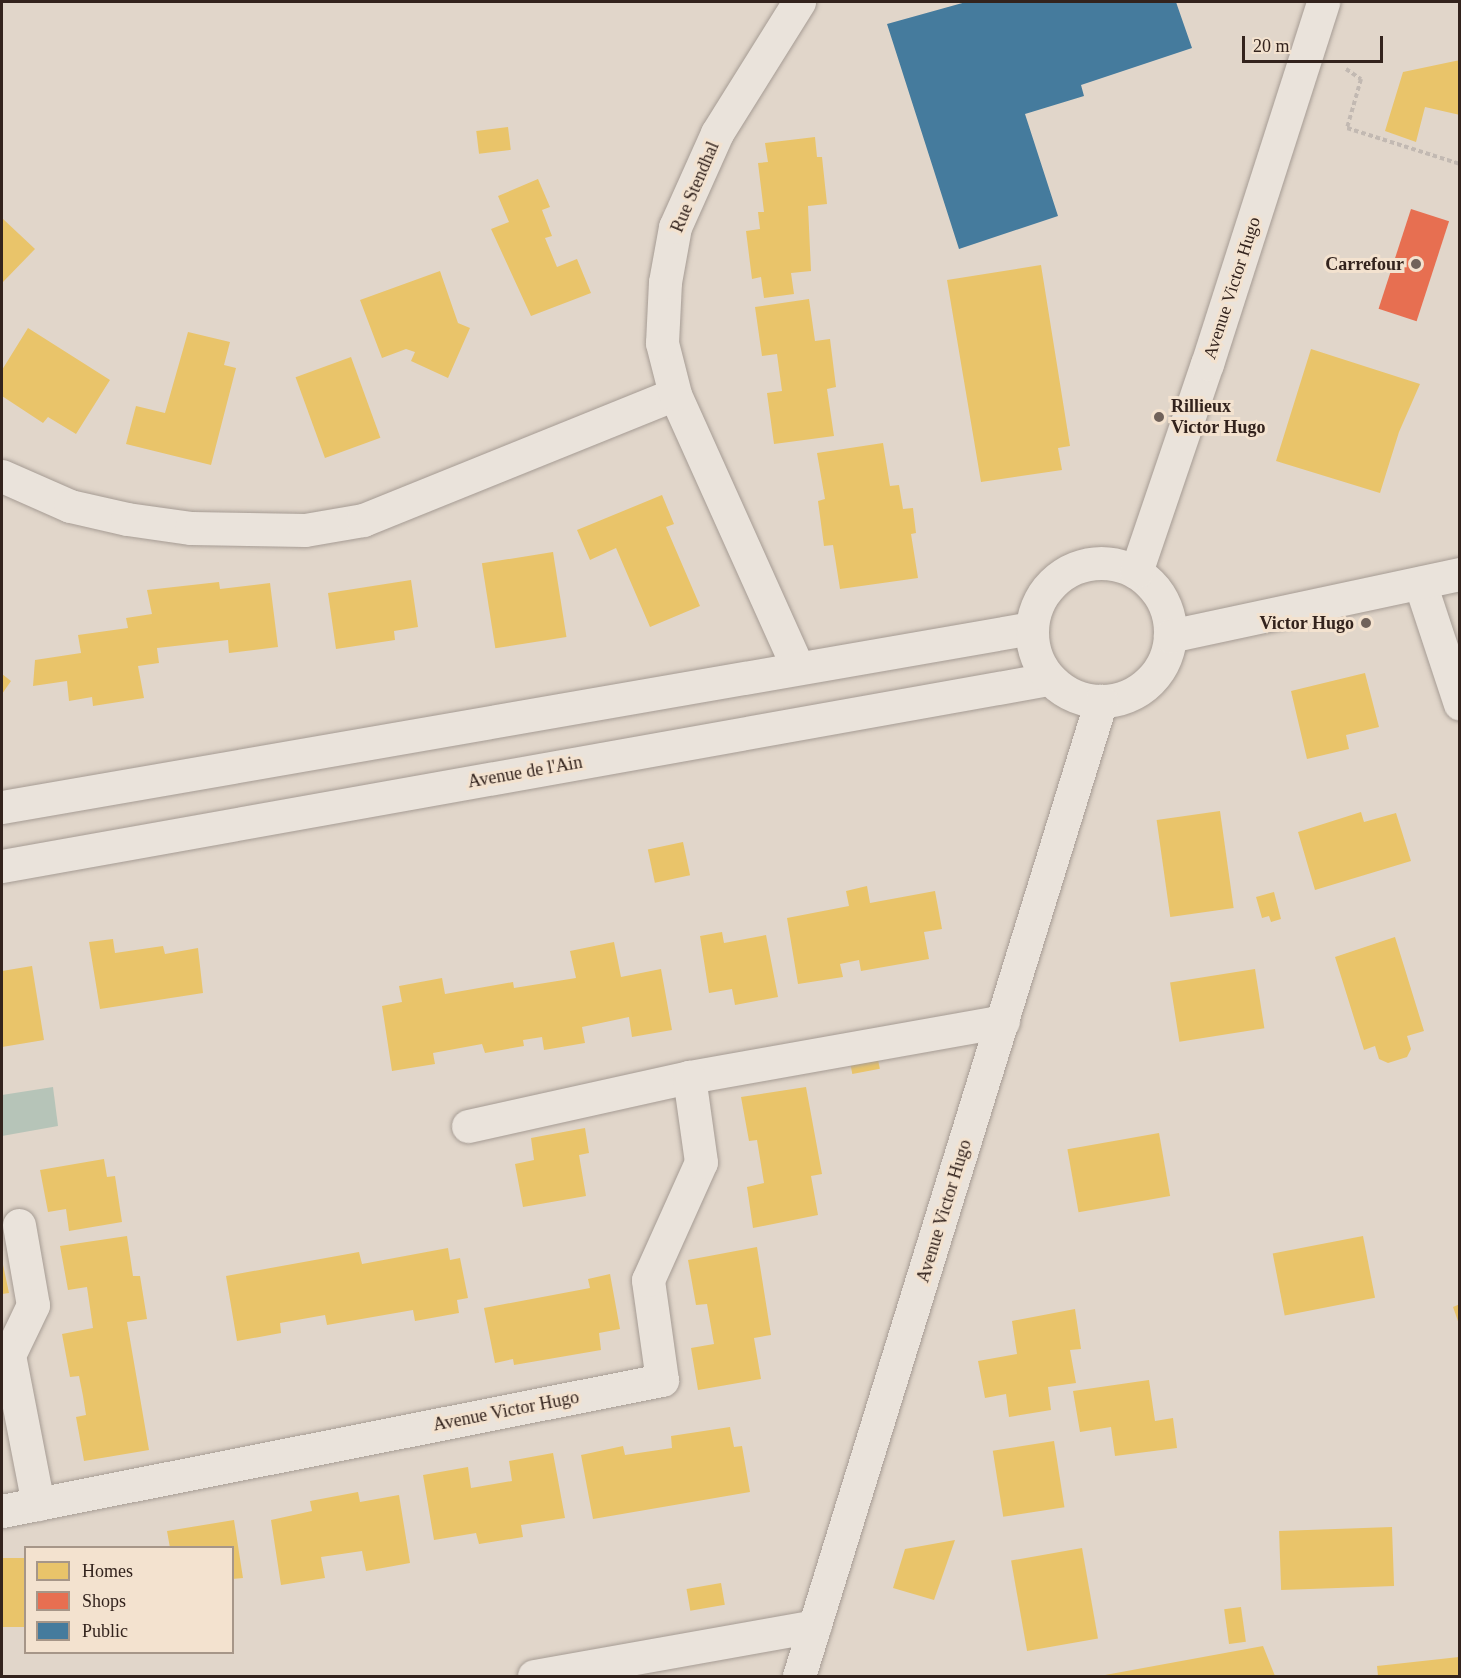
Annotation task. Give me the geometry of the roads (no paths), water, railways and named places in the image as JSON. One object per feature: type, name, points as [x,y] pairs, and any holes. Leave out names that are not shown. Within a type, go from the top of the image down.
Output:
[{"type":"street","name":"Rue Stendhal","points":[[797,666],[675,394],[662,344],[665,282],[675,227],[717,133],[799,2]]},
{"type":"street","name":"Avenue Victor Hugo","points":[[1136,572],[1208,364],[1323,2]]},
{"type":"street","points":[[2,476],[70,506],[128,519],[247,530],[304,530],[363,520],[675,394]]},
{"type":"street","points":[[1100,562],[1136,572],[1157,591],[1167,612],[1170,636],[1155,675],[1121,698],[1101,701],[1082,699],[1049,679],[1032,646],[1032,628],[1036,608],[1046,589],[1060,575],[1100,562]]},
{"type":"street","points":[[1170,636],[1460,574]]},
{"type":"street","points":[[1420,583],[1460,704]]},
{"type":"street","points":[[2,807],[797,666],[1032,628]]},
{"type":"street","name":"Avenue de l'Ain","points":[[2,866],[1049,679]]},
{"type":"street","name":"Avenue Victor Hugo","points":[[799,1677],[1101,701]]},
{"type":"street","points":[[468,1126],[689,1077],[1003,1021]]},
{"type":"street","name":"Avenue Victor Hugo","points":[[38,1504],[662,1380],[648,1280],[701,1162],[689,1077]]},
{"type":"street","points":[[2,1511],[38,1504],[5,1356],[33,1305],[19,1225]]},
{"type":"street","points":[[534,1677],[815,1626]]},
{"type":"place","name":"Carrefour","points":[[1416,264]]},
{"type":"place","name":"Rillieux Victor Hugo","points":[[1159,417]]},
{"type":"place","name":"Victor Hugo","points":[[1366,623]]}]
